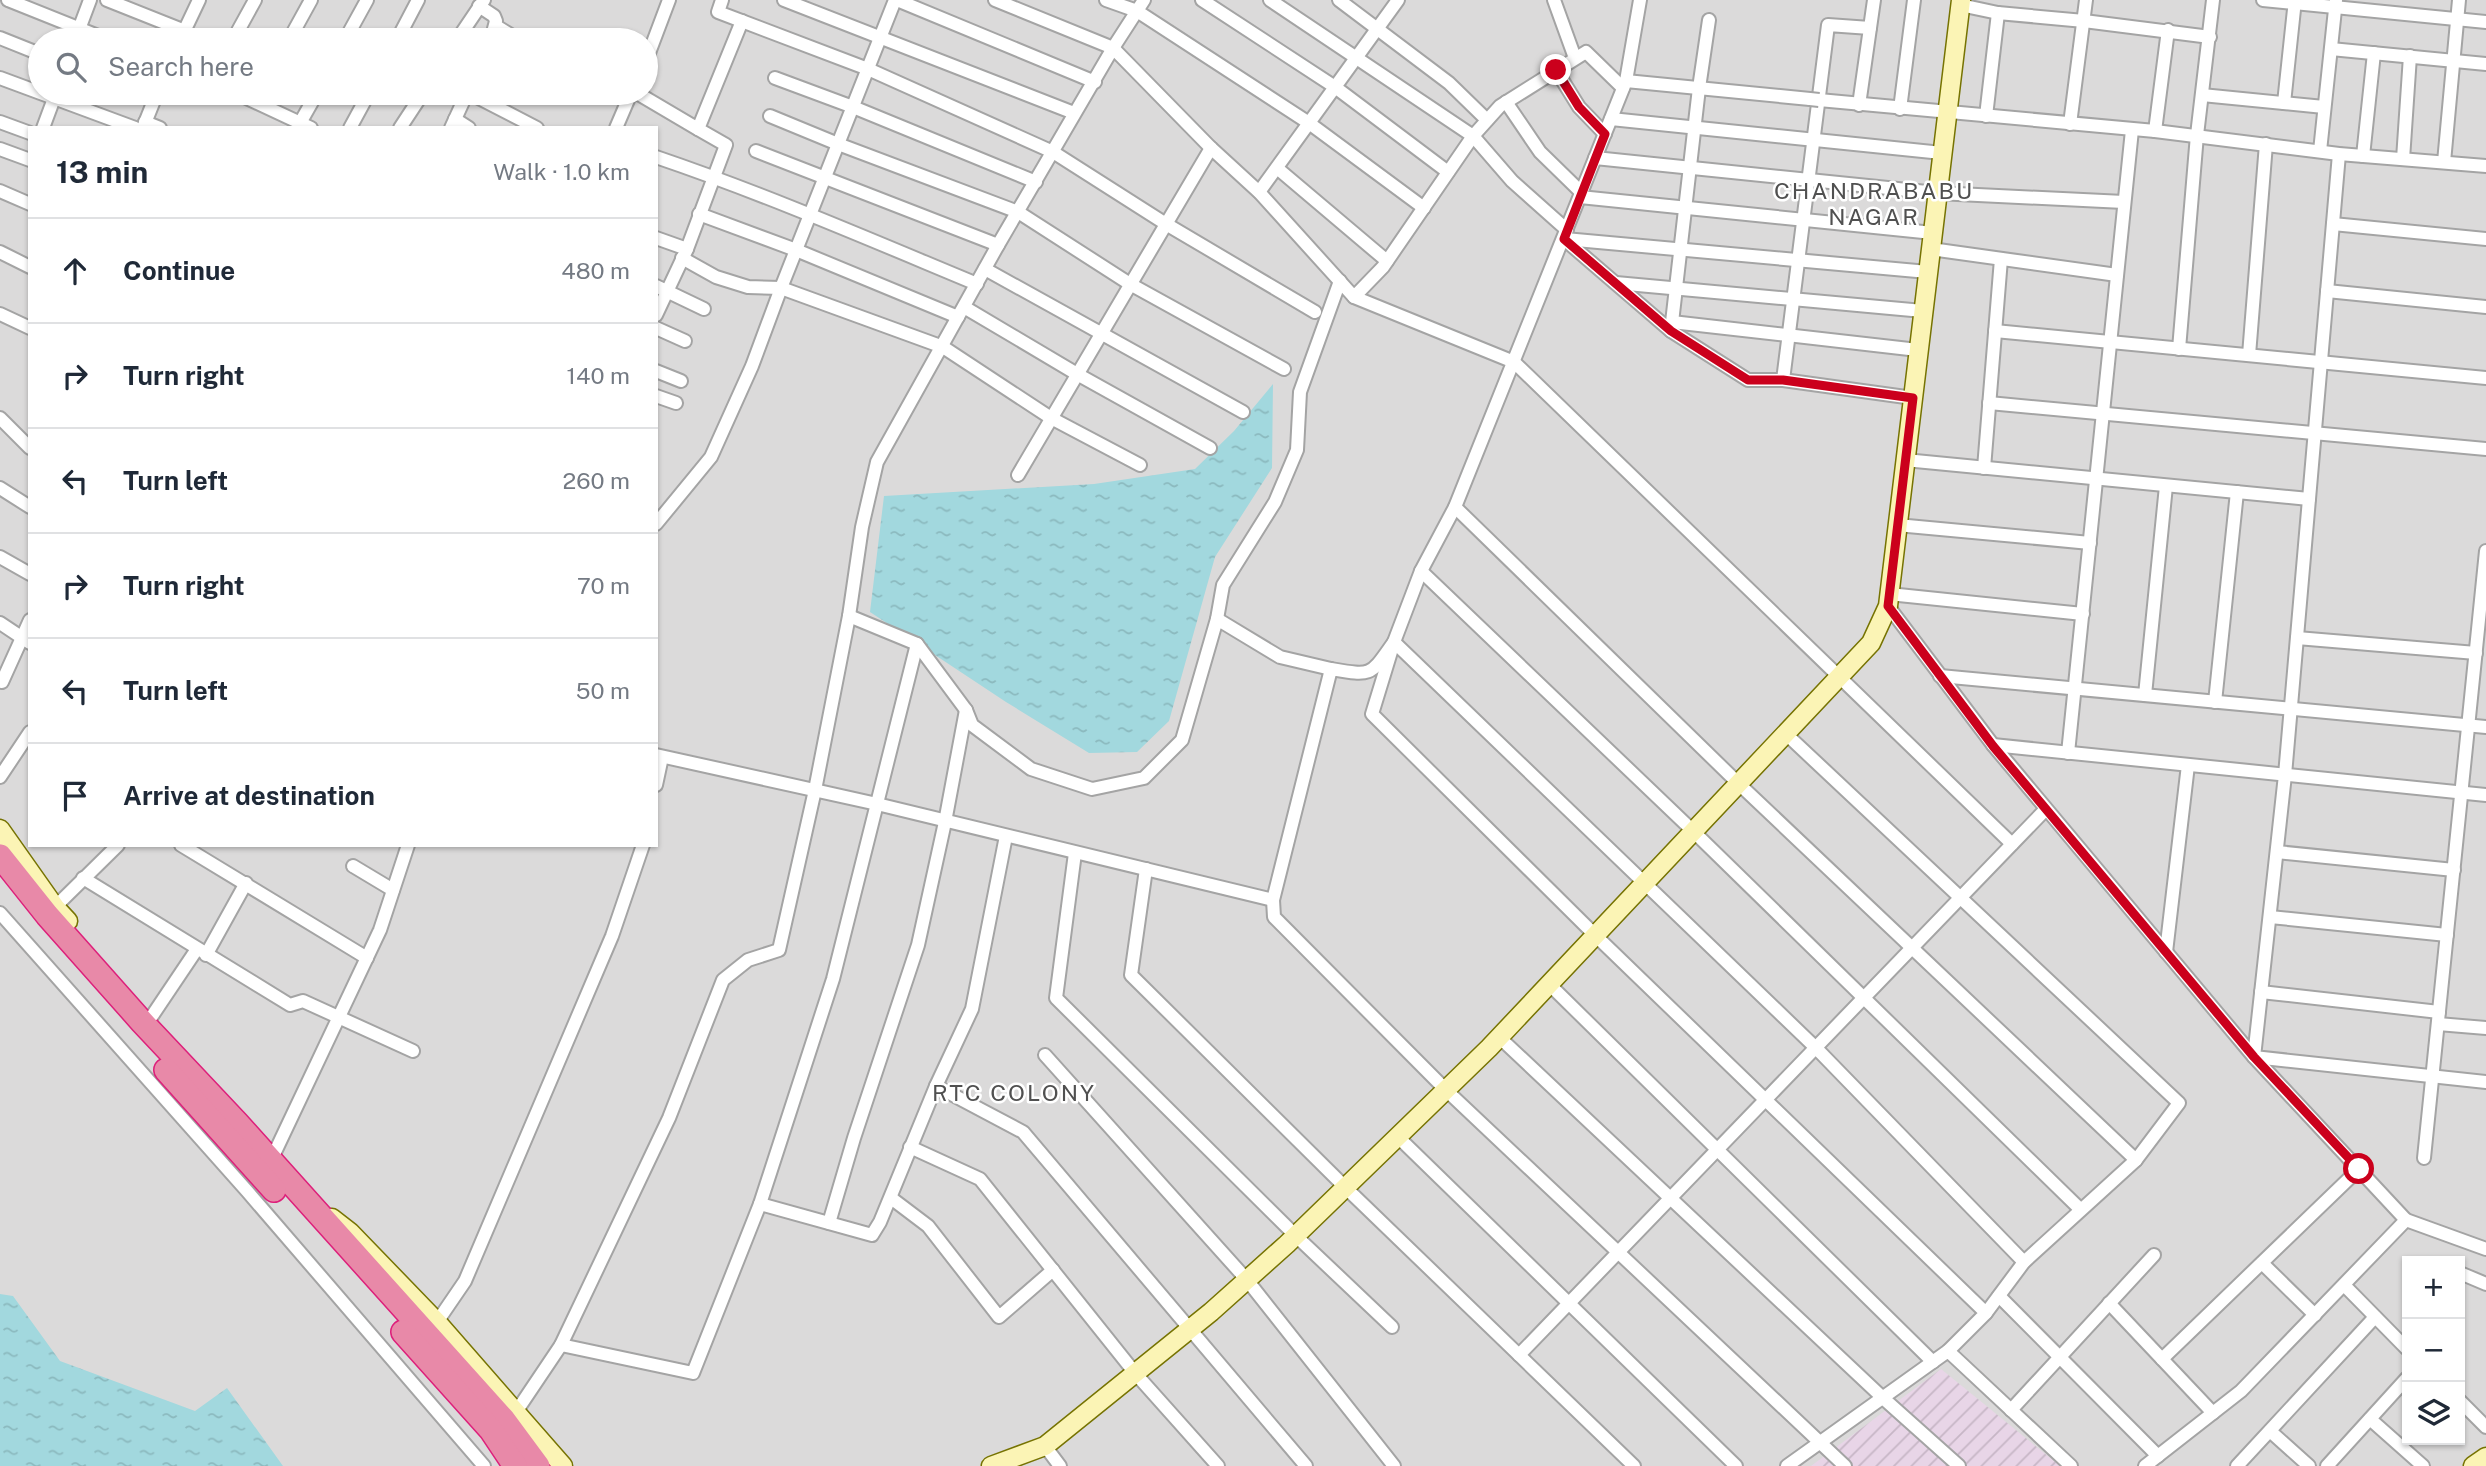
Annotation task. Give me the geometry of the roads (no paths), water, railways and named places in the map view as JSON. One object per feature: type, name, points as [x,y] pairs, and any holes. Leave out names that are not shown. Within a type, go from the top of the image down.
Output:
[{"type":"highway","points":[[0,856],[47,915],[142,1022],[238,1124],[504,1420],[538,1466]]},
{"type":"highway","points":[[0,881],[140,1041],[491,1430],[515,1466]]},
{"type":"street","points":[[8,0],[63,28]]},
{"type":"street","points":[[80,28],[90,0]]},
{"type":"street","points":[[107,0],[168,28]]},
{"type":"street","points":[[186,28],[199,0]]},
{"type":"street","points":[[240,28],[255,0]]},
{"type":"street","points":[[296,28],[311,0]]},
{"type":"street","points":[[351,28],[366,0]]},
{"type":"street","points":[[403,28],[418,0]]},
{"type":"street","points":[[658,29],[669,0]]},
{"type":"street","points":[[722,0],[718,12],[868,69],[1053,152],[1166,225],[1315,312]]},
{"type":"street","points":[[785,0],[1074,113]]},
{"type":"street","points":[[658,522],[711,457],[752,366],[896,0],[1095,82]]},
{"type":"street","points":[[995,0],[1009,3],[1112,48],[1211,148],[1259,192],[1354,297],[1514,362],[2012,845]]},
{"type":"street","points":[[1106,0],[1137,12],[1309,123],[1424,208]]},
{"type":"street","points":[[516,1412],[561,1345],[669,1118],[723,980],[748,960],[779,950],[815,790],[849,616],[862,527],[877,462],[1074,113],[1144,0]]},
{"type":"street","points":[[1202,0],[1335,88],[1448,172]]},
{"type":"street","points":[[1270,0],[1473,136],[1512,180],[1616,283],[1748,380],[1783,380],[1913,398]]},
{"type":"street","points":[[1339,0],[1449,83],[1487,120]]},
{"type":"street","points":[[1259,192],[1398,0]]},
{"type":"street","points":[[1554,0],[1576,58]]},
{"type":"street","points":[[1640,0],[1625,84],[1455,507],[1421,571],[1394,642],[1372,714],[1595,935],[1986,1313]]},
{"type":"street","points":[[1858,104],[1874,0]]},
{"type":"street","points":[[1900,109],[1914,0]]},
{"type":"street","points":[[2070,124],[2086,0]]},
{"type":"street","points":[[2179,349],[2197,135],[2213,0]]},
{"type":"street","points":[[2263,0],[2336,4],[2486,22]]},
{"type":"street","points":[[2444,162],[2459,0]]},
{"type":"street","points":[[2284,103],[2295,1]]},
{"type":"street","points":[[991,1466],[1045,1446],[1190,1328],[1296,1236],[1499,1037],[1871,643],[1888,600],[1961,2],[1998,13],[2168,30],[2210,37]]},
{"type":"street","points":[[465,28],[481,3],[494,16],[496,26],[499,28]]},
{"type":"street","points":[[2319,151],[2336,4]]},
{"type":"street","points":[[1986,116],[1998,13]]},
{"type":"street","points":[[1672,326],[1709,20]]},
{"type":"street","points":[[698,129],[742,22]]},
{"type":"street","points":[[1783,380],[1828,25],[1870,28]]},
{"type":"street","points":[[2155,131],[2168,30]]},
{"type":"street","points":[[0,38],[28,49]]},
{"type":"street","points":[[2331,48],[2486,64]]},
{"type":"street","points":[[1354,297],[1387,261],[1473,136],[1487,120],[1506,102],[1586,52],[1625,84],[1699,88],[2197,135],[2339,154],[2486,166]]},
{"type":"street","points":[[2363,156],[2374,53]]},
{"type":"street","points":[[2403,159],[2410,56]]},
{"type":"street","points":[[1556,70],[1579,107],[1605,134]]},
{"type":"street","points":[[0,78],[28,87]]},
{"type":"street","points":[[775,78],[1036,182]]},
{"type":"street","points":[[2202,95],[2324,107]]},
{"type":"street","points":[[1506,102],[1539,152],[1581,195],[1803,220],[1932,241],[2001,259],[2117,275]]},
{"type":"street","points":[[44,126],[51,105]]},
{"type":"street","points":[[83,105],[141,126],[152,105]]},
{"type":"street","points":[[271,105],[306,125],[313,105]]},
{"type":"street","points":[[351,126],[362,105]]},
{"type":"street","points":[[401,126],[415,105]]},
{"type":"street","points":[[453,123],[462,105]]},
{"type":"street","points":[[492,105],[533,126]]},
{"type":"street","points":[[617,126],[626,105]]},
{"type":"street","points":[[657,105],[726,145],[685,253],[661,289],[704,309]]},
{"type":"street","points":[[770,116],[838,145],[1018,212],[1130,284],[1283,369]]},
{"type":"street","points":[[1611,119],[1942,153]]},
{"type":"street","points":[[0,122],[28,132]]},
{"type":"street","points":[[2068,753],[2132,130]]},
{"type":"street","points":[[2249,355],[2266,144]]},
{"type":"street","points":[[1017,475],[1211,148]]},
{"type":"street","points":[[0,149],[28,159]]},
{"type":"street","points":[[756,151],[998,245]]},
{"type":"street","points":[[2254,1057],[2286,775],[2339,154]]},
{"type":"street","points":[[658,158],[714,176],[810,214],[977,284]]},
{"type":"street","points":[[1595,158],[1937,193],[2124,202]]},
{"type":"street","points":[[1277,168],[1387,261]]},
{"type":"street","points":[[0,191],[28,203]]},
{"type":"street","points":[[699,214],[961,312],[1210,448]]},
{"type":"street","points":[[2333,225],[2486,239]]},
{"type":"street","points":[[1566,234],[1681,249],[1928,272]]},
{"type":"street","points":[[658,239],[685,253],[716,278],[748,286],[781,288],[943,347],[1051,418],[1140,465]]},
{"type":"street","points":[[0,252],[28,266]]},
{"type":"street","points":[[1984,468],[2001,259]]},
{"type":"street","points":[[985,269],[1243,412]]},
{"type":"street","points":[[849,616],[917,644],[966,710],[972,725],[1031,769],[1092,789],[1144,778],[1182,740],[1217,620],[1223,585],[1275,502],[1297,450],[1300,392],[1340,281]]},
{"type":"street","points":[[1616,283],[1923,311]]},
{"type":"street","points":[[2327,291],[2486,307]]},
{"type":"street","points":[[0,314],[28,327]]},
{"type":"street","points":[[1672,326],[1789,335],[1918,350]]},
{"type":"street","points":[[658,329],[685,341]]},
{"type":"street","points":[[1995,331],[2486,377]]},
{"type":"street","points":[[658,372],[681,381]]},
{"type":"street","points":[[658,397],[676,403]]},
{"type":"street","points":[[1990,403],[2486,449]]},
{"type":"street","points":[[0,418],[28,446]]},
{"type":"street","points":[[1905,460],[2309,499]]},
{"type":"street","points":[[2145,695],[2166,486]]},
{"type":"street","points":[[0,488],[28,506]]},
{"type":"street","points":[[2215,702],[2237,492]]},
{"type":"street","points":[[1455,507],[1738,783],[2136,1160]]},
{"type":"street","points":[[1897,525],[2090,543]]},
{"type":"street","points":[[2424,1158],[2486,551]]},
{"type":"street","points":[[0,557],[28,573]]},
{"type":"street","points":[[1421,571],[1693,831],[2080,1209]]},
{"type":"street","points":[[1888,600],[2083,614]]},
{"type":"street","points":[[1888,600],[1940,676],[1993,746],[2254,1057],[2406,1220],[2486,1249]]},
{"type":"street","points":[[1217,620],[1280,657],[1364,674],[1375,668],[1394,642]]},
{"type":"street","points":[[0,624],[26,641],[2,682]]},
{"type":"street","points":[[2297,638],[2476,653]]},
{"type":"street","points":[[1394,642],[1816,1048],[2024,1262]]},
{"type":"street","points":[[561,1345],[693,1373],[761,1205],[833,979],[917,644]]},
{"type":"street","points":[[1331,668],[1273,900],[1274,917],[1446,1090],[1845,1466]]},
{"type":"street","points":[[1940,676],[2486,727]]},
{"type":"street","points":[[830,1223],[918,946],[966,710]]},
{"type":"street","points":[[1785,733],[2179,1103],[2136,1160],[2024,1262],[1986,1313],[1948,1351],[1787,1466]]},
{"type":"street","points":[[0,777],[28,735]]},
{"type":"street","points":[[1993,746],[2486,795]]},
{"type":"street","points":[[659,756],[877,804],[1273,900]]},
{"type":"street","points":[[2166,952],[2188,765]]},
{"type":"street","points":[[1520,1355],[2046,809]]},
{"type":"street","points":[[0,829],[55,907],[275,1152],[299,1195],[351,1232],[437,1322],[563,1466]]},
{"type":"street","points":[[761,1205],[872,1234],[891,1198],[936,1086],[972,1009],[1006,836]]},
{"type":"street","points":[[55,907],[116,847]]},
{"type":"street","points":[[184,847],[367,958]]},
{"type":"street","points":[[275,1152],[380,930],[407,847]]},
{"type":"street","points":[[437,1322],[465,1281],[612,936],[642,847]]},
{"type":"street","points":[[2277,852],[2454,870]]},
{"type":"street","points":[[1076,853],[1056,998],[1296,1236],[1392,1327]]},
{"type":"street","points":[[353,866],[393,890]]},
{"type":"street","points":[[1146,869],[1131,975],[1346,1188],[1634,1466]]},
{"type":"street","points":[[83,878],[290,1005],[303,1001],[413,1051]]},
{"type":"street","points":[[152,1016],[201,952],[246,883]]},
{"type":"street","points":[[0,913],[247,1191],[484,1466]]},
{"type":"street","points":[[2270,917],[2447,935]]},
{"type":"street","points":[[1549,984],[1933,1362]]},
{"type":"street","points":[[2262,992],[2439,1018],[2486,1028]]},
{"type":"street","points":[[1499,1037],[1883,1398],[1959,1466]]},
{"type":"street","points":[[1045,1055],[1247,1280],[1394,1466]]},
{"type":"street","points":[[2254,1057],[2486,1082]]},
{"type":"street","points":[[936,1086],[1023,1132],[1306,1466]]},
{"type":"street","points":[[1398,1137],[1735,1466]]},
{"type":"street","points":[[910,1147],[980,1179],[1135,1373],[1218,1466]]},
{"type":"street","points":[[2162,1359],[2359,1169]]},
{"type":"street","points":[[891,1198],[928,1226],[999,1317],[1053,1270]]},
{"type":"street","points":[[2145,1466],[2241,1391],[2406,1220]]},
{"type":"street","points":[[2011,1410],[2154,1255]]},
{"type":"street","points":[[2262,1263],[2315,1315]]},
{"type":"street","points":[[2465,1275],[2486,1284]]},
{"type":"street","points":[[2344,1285],[2402,1344]]},
{"type":"street","points":[[1999,1296],[2158,1456]]},
{"type":"street","points":[[2109,1303],[2213,1413]]},
{"type":"street","points":[[2237,1466],[2375,1317]]},
{"type":"street","points":[[1948,1351],[2071,1466]]},
{"type":"street","points":[[2327,1466],[2403,1382]]},
{"type":"street","points":[[2465,1406],[2486,1427]]},
{"type":"street","points":[[2370,1419],[2423,1466]]},
{"type":"street","points":[[2270,1431],[2309,1466]]},
{"type":"street","points":[[1045,1446],[1060,1466]]},
{"type":"water","points":[[1273,384],[1272,468],[1215,557],[1169,721],[1137,752],[1089,753],[870,612],[884,496],[1094,484],[1195,469],[1234,431]]},
{"type":"water","points":[[0,1294],[13,1296],[60,1361],[195,1411],[227,1388],[283,1466],[0,1466]]},
{"type":"district","name":"CHANDRABABU NAGAR","points":[[1874,204]]},
{"type":"district","name":"RTC COLONY","points":[[1014,1093]]}]
